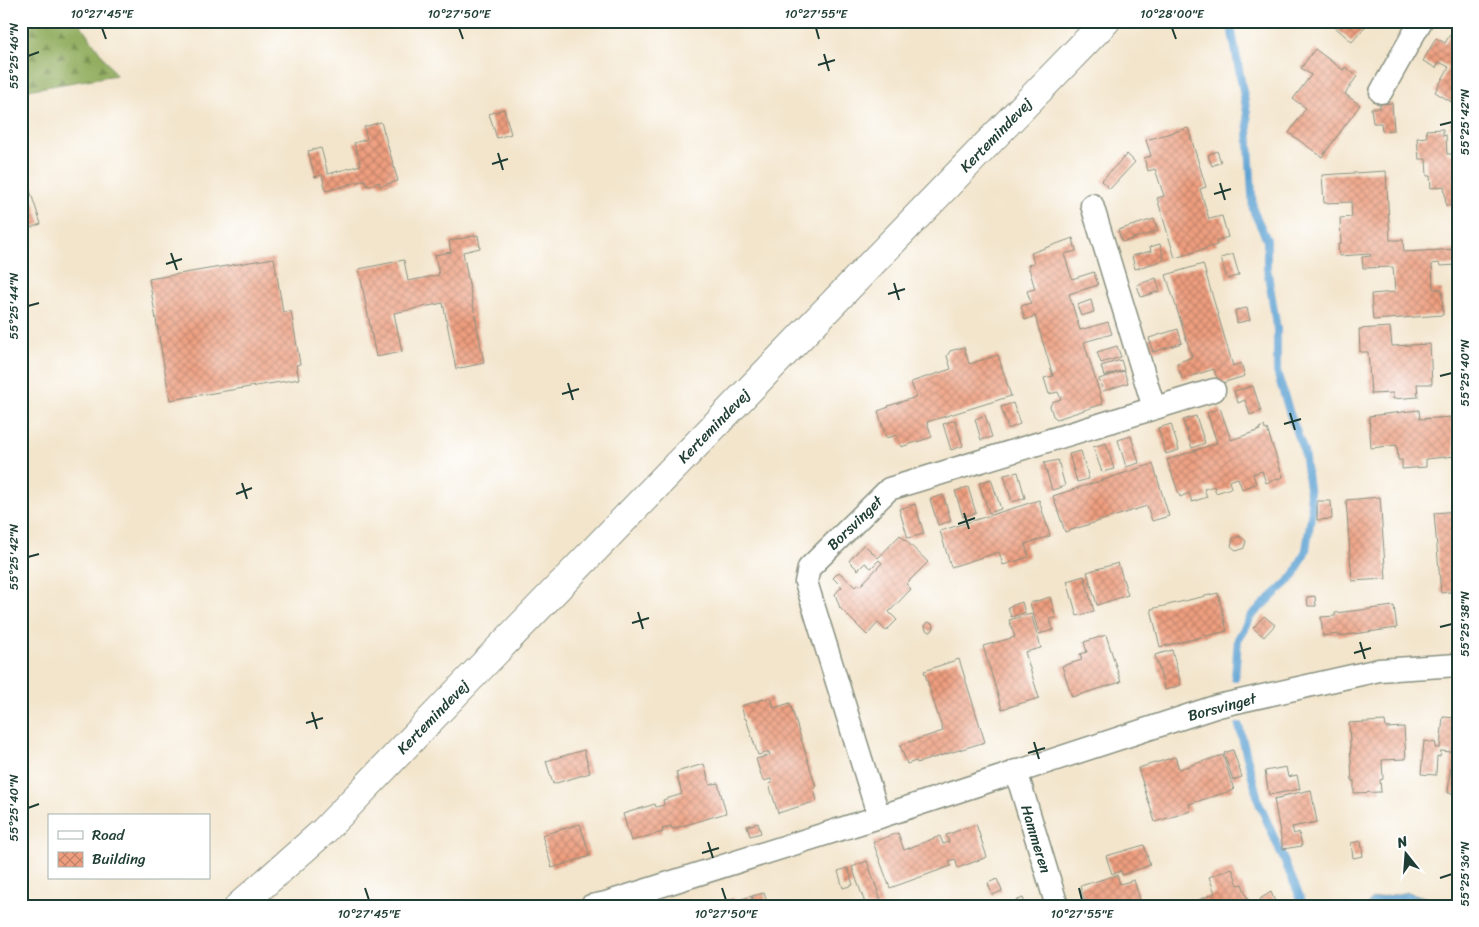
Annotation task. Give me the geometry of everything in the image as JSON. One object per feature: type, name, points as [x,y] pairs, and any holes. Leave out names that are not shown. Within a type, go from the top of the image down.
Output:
[{"type":"main road","name":"Kertemindevej","points":[[239,906],[324,831],[1106,21]]},
{"type":"main road","name":"Kertemindevej","points":[[265,906],[324,831]]},
{"type":"street","points":[[1381,92],[1421,21]]},
{"type":"street","points":[[1092,205],[1154,408]]},
{"type":"street","name":"Borsvinget","points":[[879,817],[806,582],[809,568],[889,490],[1214,390]]},
{"type":"street","name":"Borsvinget","points":[[591,906],[606,903],[879,817],[1218,706],[1379,670],[1458,664]]},
{"type":"street","name":"Hammeren","points":[[1016,771],[1056,906]]},
{"type":"green space","points":[[21,21],[78,21],[116,75],[21,91]]},
{"type":"water","points":[[1408,892],[1427,898],[1434,906],[1367,906],[1372,899]]},
{"type":"building","points":[[1328,21],[1370,21],[1352,42]]},
{"type":"building","points":[[1458,21],[1458,106],[1435,92],[1449,67],[1439,62],[1436,68],[1423,61],[1436,38],[1445,43]]},
{"type":"building","points":[[1315,49],[1343,70],[1345,67],[1357,76],[1345,94],[1360,105],[1322,157],[1289,133],[1306,108],[1293,99],[1311,75],[1301,68]]},
{"type":"building","points":[[1392,103],[1394,130],[1382,131],[1381,123],[1373,123],[1371,108],[1380,108],[1380,104]]},
{"type":"building","points":[[504,109],[511,134],[497,138],[489,114]]},
{"type":"building","points":[[1455,116],[1458,118],[1458,131],[1449,127]]},
{"type":"building","points":[[381,122],[398,181],[380,186],[379,182],[367,186],[365,180],[326,191],[322,175],[315,177],[308,151],[321,148],[328,174],[361,165],[354,143],[367,139],[364,127]]},
{"type":"building","points":[[1188,128],[1206,187],[1200,189],[1209,219],[1222,216],[1228,237],[1216,241],[1217,245],[1175,258],[1157,198],[1164,196],[1155,169],[1148,171],[1144,158],[1151,156],[1146,140]]},
{"type":"building","points":[[1443,129],[1443,136],[1446,135],[1447,154],[1458,154],[1458,205],[1446,206],[1444,186],[1431,188],[1430,176],[1427,176],[1426,159],[1419,159],[1417,138],[1427,137],[1426,130]]},
{"type":"building","points":[[1217,151],[1221,162],[1212,166],[1208,155]]},
{"type":"building","points":[[1127,154],[1135,162],[1110,189],[1101,181]]},
{"type":"building","points":[[21,163],[41,224],[21,231]]},
{"type":"building","points":[[1386,171],[1390,240],[1403,240],[1404,252],[1458,249],[1458,265],[1440,266],[1439,263],[1432,264],[1433,289],[1442,289],[1443,315],[1373,320],[1371,294],[1395,292],[1393,267],[1363,268],[1362,257],[1371,256],[1370,254],[1339,256],[1338,244],[1341,244],[1340,218],[1352,217],[1351,202],[1324,203],[1322,175]]},
{"type":"building","points":[[1154,219],[1158,231],[1122,242],[1118,230]]},
{"type":"building","points":[[478,235],[480,248],[463,252],[484,363],[456,369],[443,303],[394,313],[402,352],[376,357],[359,269],[404,260],[408,281],[439,275],[435,255],[451,252],[449,241]]},
{"type":"building","points":[[1073,238],[1076,251],[1064,254],[1072,279],[1094,272],[1098,285],[1069,294],[1080,330],[1108,322],[1112,334],[1084,342],[1103,404],[1057,419],[1053,416],[1050,406],[1052,402],[1061,399],[1058,392],[1049,394],[1044,378],[1053,376],[1035,316],[1025,320],[1021,306],[1031,303],[1027,291],[1035,289],[1028,265],[1034,263],[1031,253]]},
{"type":"building","points":[[1160,244],[1164,260],[1135,269],[1132,256],[1151,251],[1150,247]]},
{"type":"building","points":[[1233,254],[1239,275],[1227,279],[1221,258]]},
{"type":"building","points":[[274,258],[283,312],[291,311],[300,364],[296,365],[299,379],[170,400],[149,279]]},
{"type":"building","points":[[1203,264],[1233,366],[1241,363],[1245,376],[1219,384],[1214,369],[1182,379],[1177,363],[1192,357],[1166,275]]},
{"type":"building","points":[[1156,278],[1160,291],[1141,297],[1137,285]]},
{"type":"building","points":[[1091,300],[1094,312],[1081,316],[1077,305]]},
{"type":"building","points":[[1247,308],[1250,320],[1237,323],[1235,310]]},
{"type":"building","points":[[1390,327],[1392,346],[1430,344],[1432,384],[1417,384],[1418,397],[1393,399],[1393,393],[1371,394],[1368,352],[1360,352],[1359,329]]},
{"type":"building","points":[[1178,329],[1182,343],[1153,352],[1149,338]]},
{"type":"building","points":[[1117,346],[1121,357],[1101,363],[1097,352]]},
{"type":"building","points":[[964,347],[969,364],[998,355],[1011,396],[927,422],[932,437],[901,447],[897,435],[886,438],[878,411],[916,397],[911,382],[951,369],[947,356],[950,351]]},
{"type":"building","points":[[1121,360],[1124,370],[1104,376],[1101,366]]},
{"type":"building","points":[[1124,371],[1128,383],[1103,391],[1099,379]]},
{"type":"building","points":[[1253,386],[1261,411],[1250,415],[1245,400],[1238,403],[1234,391]]},
{"type":"building","points":[[1013,403],[1020,424],[1008,429],[1001,407]]},
{"type":"building","points":[[1220,408],[1231,440],[1260,430],[1259,428],[1264,426],[1265,430],[1267,429],[1283,477],[1266,483],[1262,471],[1253,474],[1256,484],[1242,489],[1238,478],[1229,481],[1231,488],[1216,493],[1214,486],[1204,489],[1207,497],[1192,502],[1189,493],[1180,497],[1167,460],[1217,443],[1207,413]]},
{"type":"building","points":[[1419,410],[1420,419],[1452,417],[1455,456],[1426,459],[1426,467],[1402,469],[1402,460],[1398,460],[1397,445],[1371,448],[1369,416]]},
{"type":"building","points":[[985,415],[992,437],[981,440],[975,419]]},
{"type":"building","points":[[1196,416],[1205,443],[1192,448],[1183,420]]},
{"type":"building","points":[[955,420],[963,446],[951,450],[943,424]]},
{"type":"building","points":[[1171,424],[1179,450],[1166,454],[1158,428]]},
{"type":"building","points":[[1131,436],[1139,463],[1126,467],[1118,440]]},
{"type":"building","points":[[1106,443],[1114,469],[1102,472],[1093,447]]},
{"type":"building","points":[[1081,451],[1089,479],[1077,482],[1069,454]]},
{"type":"building","points":[[1058,460],[1065,486],[1052,490],[1044,463]]},
{"type":"building","points":[[1153,464],[1169,516],[1152,521],[1147,506],[1065,532],[1053,496]]},
{"type":"building","points":[[1018,472],[1025,498],[1012,502],[1004,475]]},
{"type":"building","points":[[991,479],[1001,509],[989,513],[979,483]]},
{"type":"building","points":[[968,487],[976,513],[963,517],[955,491]]},
{"type":"building","points":[[943,495],[951,521],[938,525],[930,499]]},
{"type":"building","points":[[1380,497],[1386,579],[1352,581],[1346,500]]},
{"type":"building","points":[[1039,500],[1050,536],[1025,544],[1029,557],[1003,565],[999,552],[951,567],[940,531]]},
{"type":"building","points":[[1317,501],[1331,501],[1332,519],[1317,520]]},
{"type":"building","points":[[915,504],[924,534],[908,538],[899,509]]},
{"type":"building","points":[[1458,511],[1458,591],[1441,593],[1434,513]]},
{"type":"building","points":[[900,535],[928,562],[906,584],[911,589],[889,612],[897,620],[886,631],[878,623],[867,635],[840,608],[835,594],[842,587],[833,578],[839,572],[855,587],[858,584],[860,586],[882,563],[879,560],[871,568],[865,563],[858,570],[849,561],[864,544],[878,558]]},
{"type":"building","points":[[1240,536],[1246,541],[1244,548],[1237,551],[1231,546],[1233,538]]},
{"type":"building","points":[[1118,563],[1128,595],[1097,605],[1087,572]]},
{"type":"building","points":[[1084,576],[1094,611],[1077,616],[1067,581]]},
{"type":"building","points":[[1218,593],[1227,631],[1160,647],[1151,609]]},
{"type":"building","points":[[1315,596],[1316,606],[1308,606],[1307,597]]},
{"type":"building","points":[[1050,597],[1056,618],[1050,619],[1053,630],[1039,634],[1030,603]]},
{"type":"building","points":[[1022,602],[1025,613],[1011,617],[1008,607]]},
{"type":"building","points":[[1394,606],[1397,628],[1338,636],[1338,634],[1323,636],[1321,617],[1335,616],[1335,613]]},
{"type":"building","points":[[1031,614],[1041,648],[1025,652],[1039,698],[1002,709],[983,646],[1015,637],[1009,620]]},
{"type":"building","points":[[1264,616],[1275,625],[1264,637],[1253,628]]},
{"type":"building","points":[[928,622],[933,624],[934,628],[931,632],[926,630],[925,626]]},
{"type":"building","points":[[1106,635],[1121,682],[1072,697],[1062,666],[1082,660],[1080,654],[1087,652],[1084,642]]},
{"type":"building","points":[[1172,650],[1181,685],[1165,690],[1155,655]]},
{"type":"building","points":[[959,659],[985,742],[917,763],[916,761],[907,764],[900,745],[943,731],[924,671]]},
{"type":"building","points":[[771,697],[774,708],[790,703],[816,787],[814,788],[817,801],[778,813],[769,784],[772,783],[771,779],[763,781],[756,759],[770,755],[769,752],[758,755],[741,706]]},
{"type":"building","points":[[1443,717],[1458,718],[1458,794],[1448,793],[1452,752],[1441,751],[1440,757],[1437,756],[1436,775],[1421,774],[1424,741],[1436,743],[1435,748],[1440,748]]},
{"type":"building","points":[[1385,721],[1386,728],[1404,727],[1406,759],[1382,760],[1383,779],[1380,780],[1381,792],[1354,793],[1349,723]]},
{"type":"building","points":[[584,750],[590,773],[553,784],[546,761]]},
{"type":"building","points":[[1233,750],[1242,777],[1233,780],[1224,753]]},
{"type":"building","points":[[1223,755],[1234,790],[1189,804],[1191,811],[1155,822],[1138,768],[1175,757],[1179,769]]},
{"type":"building","points":[[704,764],[710,785],[718,783],[726,813],[672,829],[671,826],[662,829],[663,832],[631,841],[623,814],[655,804],[656,807],[664,805],[663,800],[682,794],[676,772]]},
{"type":"building","points":[[1286,767],[1288,777],[1297,775],[1300,789],[1269,795],[1265,771]]},
{"type":"building","points":[[1311,790],[1317,822],[1292,827],[1294,834],[1299,832],[1302,846],[1283,849],[1274,799]]},
{"type":"building","points":[[758,823],[761,833],[750,836],[747,826]]},
{"type":"building","points":[[580,824],[590,856],[552,868],[542,835]]},
{"type":"building","points":[[976,824],[987,857],[958,868],[955,859],[949,861],[951,866],[890,888],[873,842],[898,833],[904,850],[940,836],[943,844],[949,842],[946,835]]},
{"type":"building","points":[[1361,841],[1363,856],[1353,858],[1351,843]]},
{"type":"building","points":[[1144,845],[1150,865],[1122,875],[1121,871],[1112,874],[1106,856]]},
{"type":"building","points":[[867,861],[883,906],[866,906],[852,867]]},
{"type":"building","points":[[848,868],[853,885],[843,888],[838,871]]},
{"type":"building","points":[[1232,868],[1238,885],[1242,884],[1250,906],[1184,906],[1215,893],[1209,877]]},
{"type":"building","points":[[1117,875],[1120,884],[1134,880],[1142,906],[1086,906],[1080,886]]},
{"type":"building","points":[[997,879],[1002,891],[992,895],[988,883]]},
{"type":"building","points":[[1271,892],[1276,904],[1279,906],[1262,906],[1260,899]]},
{"type":"building","points":[[764,893],[768,906],[755,906],[752,896]]},
{"type":"building","points":[[751,896],[754,906],[711,906],[734,898],[735,901]]},
{"type":"building","points":[[1023,898],[1026,906],[1003,906]]},
{"type":"waterway","points":[[1230,21],[1247,113],[1253,210],[1267,240],[1267,268],[1277,329],[1277,372],[1304,452],[1312,510],[1306,550],[1294,576],[1251,616],[1238,639],[1235,678]]},
{"type":"waterway","points":[[1239,726],[1259,803],[1304,906]]}]
